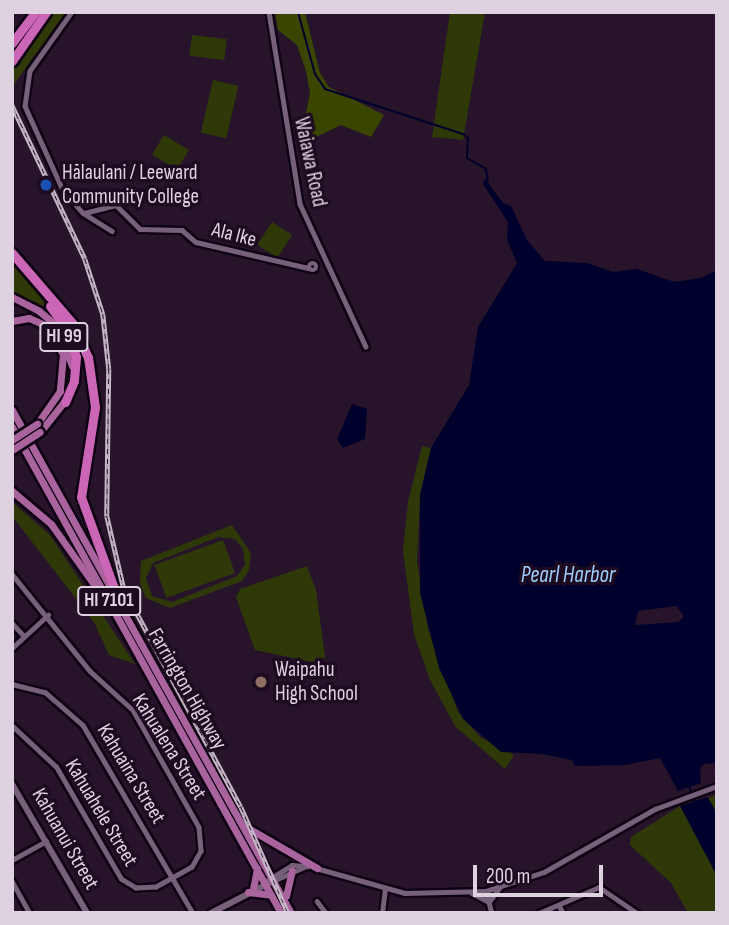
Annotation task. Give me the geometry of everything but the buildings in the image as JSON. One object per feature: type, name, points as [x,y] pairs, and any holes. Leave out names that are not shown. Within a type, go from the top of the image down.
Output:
[{"type":"highway","points":[[12,43],[35,12]]},
{"type":"highway","points":[[12,61],[46,12]]},
{"type":"highway","points":[[12,253],[72,341],[76,369],[65,402]]},
{"type":"highway","points":[[12,253],[73,324],[88,357],[95,407],[81,497],[122,610]]},
{"type":"main road","name":"HI 99","points":[[12,297],[47,315],[65,340],[72,374],[65,402]]},
{"type":"main road","points":[[12,321],[29,318],[46,325],[63,354],[60,391],[38,428],[12,440]]},
{"type":"main road","points":[[12,450],[65,402]]},
{"type":"main road","points":[[12,404],[23,430]]},
{"type":"main road","name":"Farrington Highway","points":[[12,410],[274,878],[289,910]]},
{"type":"main road","name":"Farrington Highway","points":[[12,427],[123,632],[281,913]]},
{"type":"main road","points":[[12,491],[51,524],[123,632]]},
{"type":"main road","points":[[244,826],[317,868]]},
{"type":"main road","points":[[257,867],[250,890],[262,891],[274,899]]},
{"type":"main road","points":[[289,910],[285,885],[292,871]]},
{"type":"street","points":[[72,12],[30,71],[25,94],[27,114],[63,190],[83,213],[112,231]]},
{"type":"street","name":"Waiawa Road","points":[[269,12],[300,204],[366,347]]},
{"type":"street","name":"Ala Ike","points":[[83,213],[116,205],[140,229],[181,230],[196,242],[309,268]]},
{"type":"street","name":"Kahualena Street","points":[[12,574],[48,615],[90,671],[133,710],[199,827],[202,842],[196,861],[173,879]]},
{"type":"street","points":[[12,648],[23,635],[48,615]]},
{"type":"street","points":[[12,622],[23,635]]},
{"type":"street","name":"Kahuaina Street","points":[[12,684],[45,692],[83,725],[193,913]]},
{"type":"street","name":"Kahuahele Street","points":[[12,726],[51,760],[121,879],[142,889],[173,879]]},
{"type":"street","name":"Kahuanui Street","points":[[12,783],[87,913]]},
{"type":"street","points":[[274,878],[295,864],[317,868],[385,890],[422,895],[486,891],[563,863],[677,799],[717,786]]},
{"type":"street","points":[[12,860],[46,841]]},
{"type":"street","points":[[211,913],[265,882],[308,866]]},
{"type":"street","points":[[12,881],[30,913]]},
{"type":"street","points":[[539,913],[599,887],[637,913]]},
{"type":"street","points":[[489,902],[500,888]]},
{"type":"street","points":[[382,913],[385,890]]},
{"type":"street","points":[[486,891],[492,913]]},
{"type":"street","points":[[472,893],[489,902]]},
{"type":"street","points":[[317,901],[326,913]]},
{"type":"street","points":[[559,905],[563,913]]},
{"type":"green space","points":[[48,12],[67,12],[12,87],[12,63]]},
{"type":"green space","points":[[275,12],[305,12],[320,73],[329,87],[384,115],[371,137],[341,125],[310,140],[303,128],[310,93],[306,71],[297,45],[278,30]]},
{"type":"green space","points":[[450,12],[485,12],[463,140],[432,137]]},
{"type":"green space","points":[[192,35],[227,39],[224,60],[189,56]]},
{"type":"green space","points":[[213,80],[238,86],[226,138],[201,133]]},
{"type":"green space","points":[[164,135],[189,150],[177,170],[152,155]]},
{"type":"green space","points":[[272,222],[292,235],[277,258],[257,245]]},
{"type":"green space","points":[[12,259],[53,314],[53,316],[12,294]]},
{"type":"green space","points":[[422,446],[431,448],[420,495],[417,562],[428,629],[458,712],[480,737],[514,755],[505,769],[455,726],[430,680],[414,634],[403,551],[408,502]]},
{"type":"green space","points":[[12,502],[50,535],[135,664],[109,655],[94,622],[12,516]]},
{"type":"green space","points":[[232,525],[251,553],[249,570],[242,581],[170,608],[146,598],[140,584],[141,561]],"holes":[[[218,537],[235,539],[243,549],[245,565],[237,576],[172,602],[152,596],[146,578],[153,563]]]},
{"type":"green space","points":[[223,540],[235,573],[166,598],[154,565]]},
{"type":"green space","points":[[307,566],[316,590],[325,657],[317,663],[255,650],[236,597],[240,589]]},
{"type":"green space","points":[[717,795],[717,913],[688,913],[671,883],[630,845],[631,837],[680,806]]},
{"type":"water","name":"Pearl Harbor","points":[[485,179],[503,203],[511,206],[527,240],[545,261],[587,263],[613,272],[637,269],[674,282],[701,278],[717,270],[717,763],[704,764],[700,769],[701,783],[678,791],[660,758],[626,765],[575,766],[572,760],[542,754],[501,752],[463,719],[439,668],[420,593],[420,495],[431,448],[469,385],[478,327],[517,263],[507,240],[508,222],[483,184]]},
{"type":"water","points":[[352,404],[367,409],[365,439],[343,448],[337,439]]},
{"type":"water","points":[[708,797],[717,814],[717,876],[680,806]]},
{"type":"pier","points":[[676,606],[684,616],[679,622],[635,625],[638,611]]},
{"type":"waterway","points":[[298,12],[315,74],[325,89],[463,134],[468,138],[467,158],[486,169],[488,181]]},
{"type":"waterway","points":[[689,787],[695,801]]},
{"type":"railway","points":[[12,105],[85,259],[103,314],[109,369],[107,516],[124,589],[241,807],[288,913]]},
{"type":"place","name":"Hālaulani / Leeward Community College","points":[[46,185]]},
{"type":"place","name":"Waipahu High School","points":[[261,682]]}]
